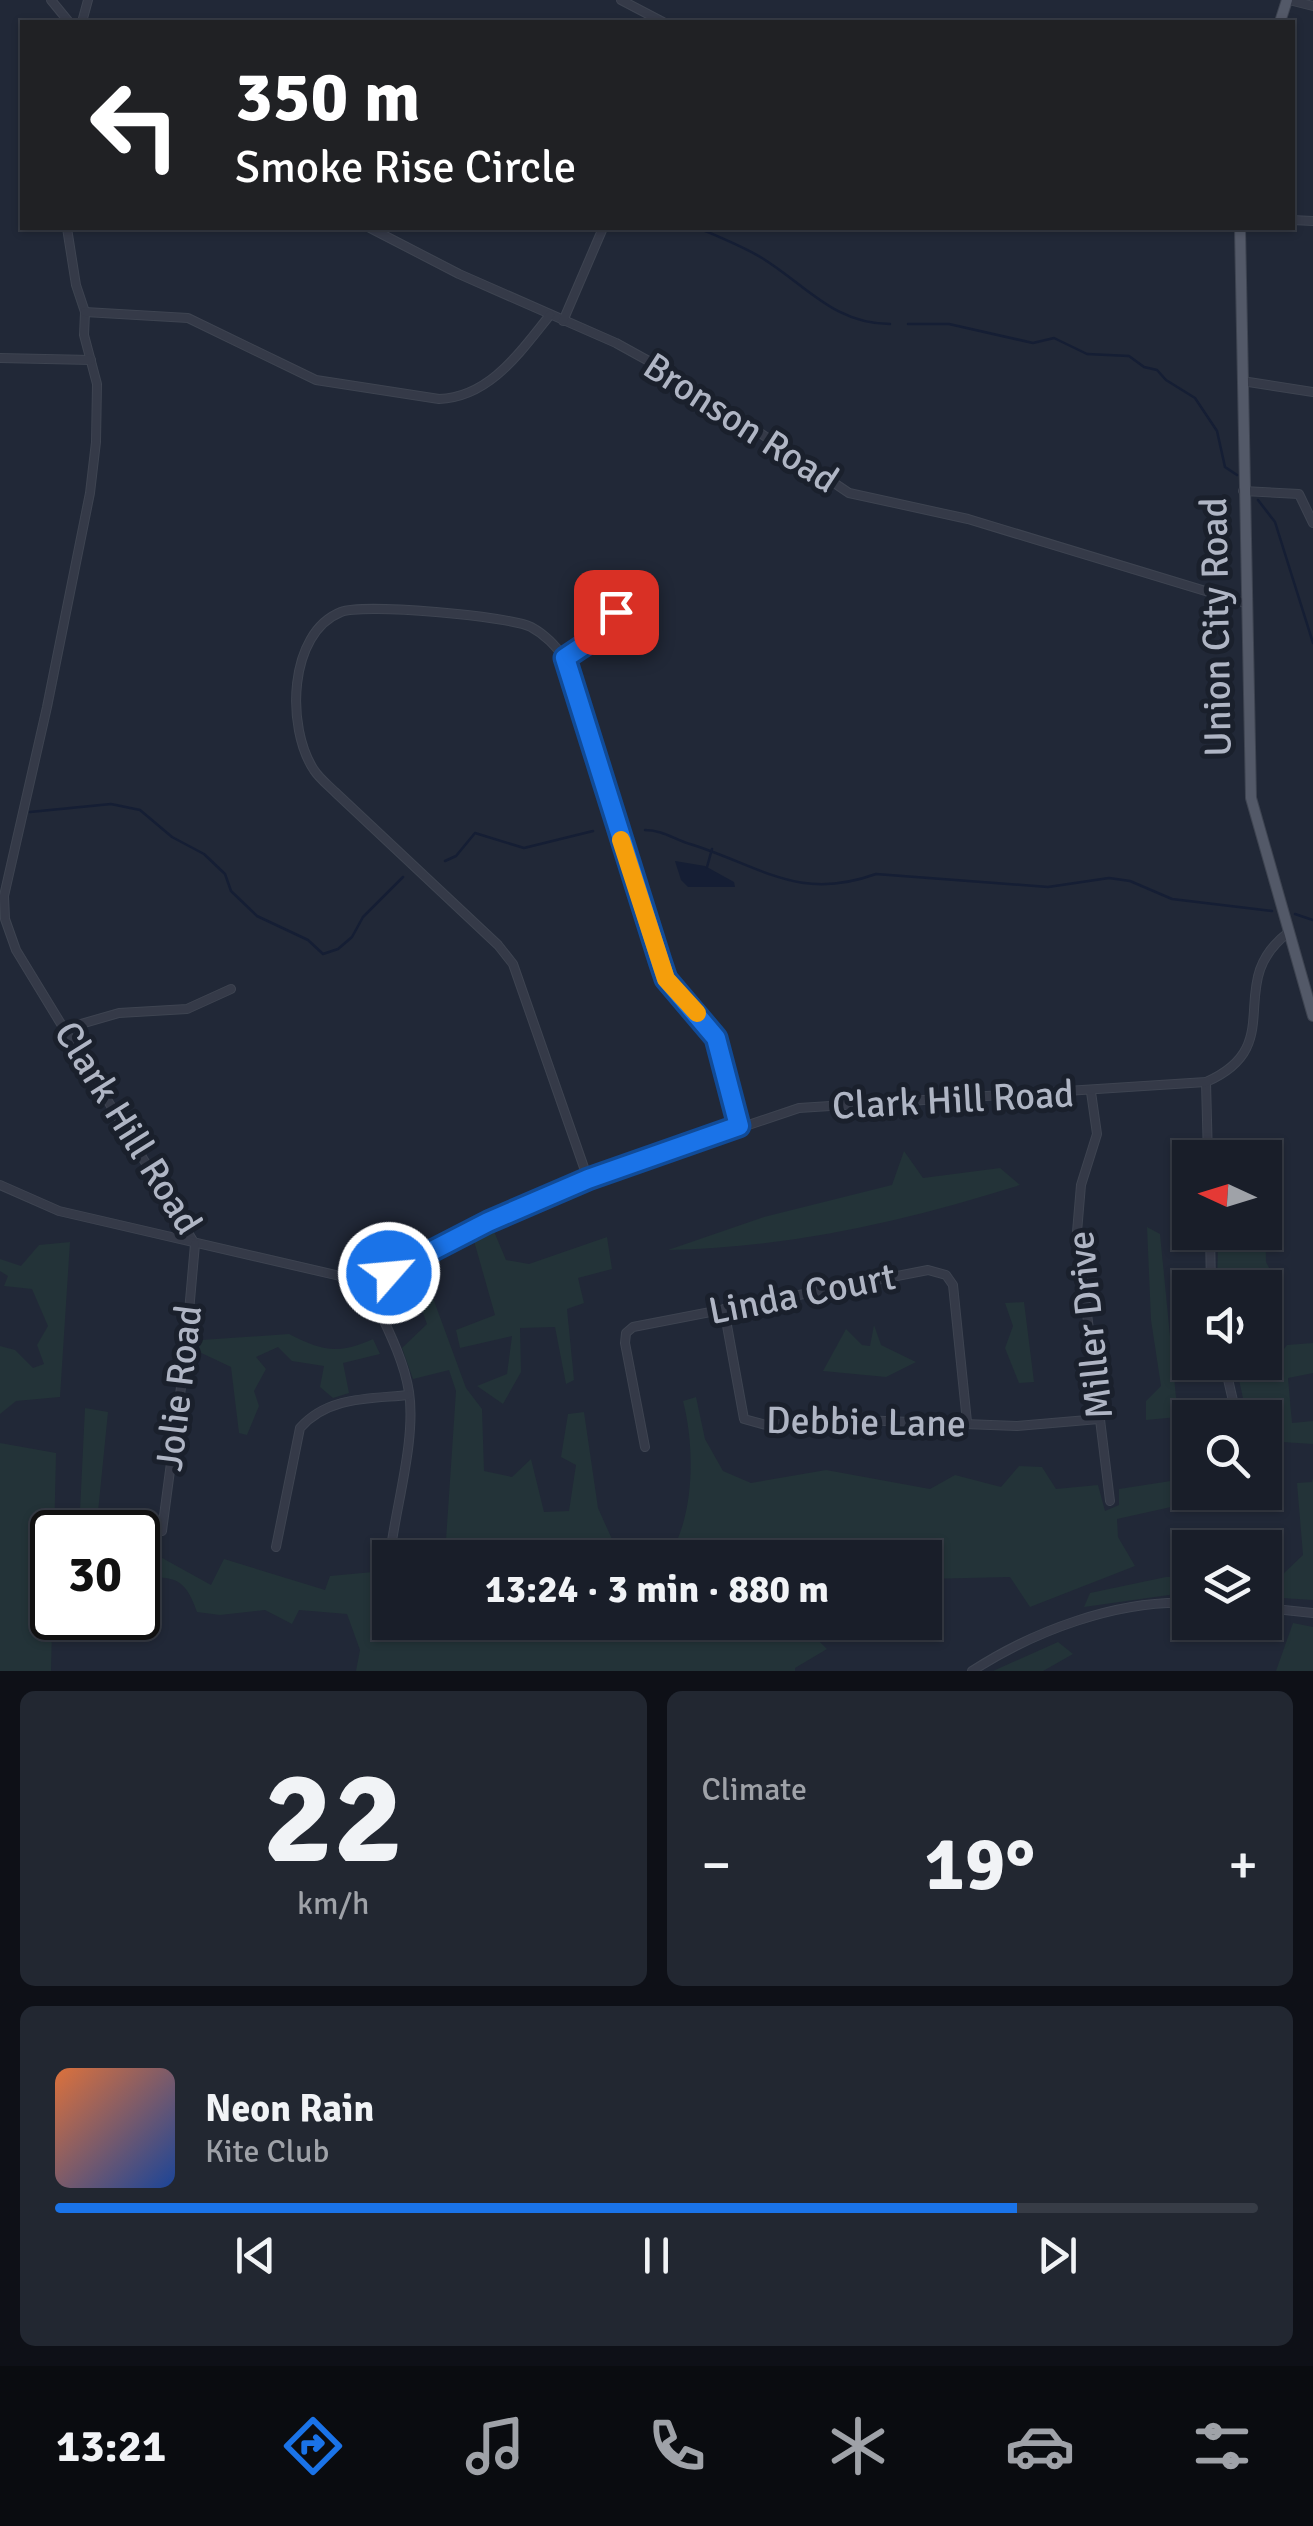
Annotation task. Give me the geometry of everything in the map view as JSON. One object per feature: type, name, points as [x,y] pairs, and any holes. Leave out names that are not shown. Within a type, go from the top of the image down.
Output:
[{"type":"main road","name":"Union City Road","points":[[1240,230],[1251,798],[1313,1012]]},
{"type":"street","points":[[52,0],[67,20]]},
{"type":"street","points":[[622,0],[660,20]]},
{"type":"street","points":[[1288,0],[1313,6]]},
{"type":"street","name":"Clark Hill Road","points":[[67,230],[98,410],[90,492],[4,896],[6,919],[16,950],[195,1244],[366,1282],[588,1179],[799,1108],[1206,1082]]},
{"type":"street","name":"Bronson Road","points":[[374,230],[616,343],[674,375],[849,493],[968,519],[1245,604]]},
{"type":"street","points":[[562,321],[602,230]]},
{"type":"street","points":[[84,312],[188,318],[316,380],[439,399],[477,392],[527,344],[550,315]]},
{"type":"street","points":[[0,358],[92,360]]},
{"type":"street","points":[[1242,380],[1313,392]]},
{"type":"street","points":[[1243,490],[1298,494],[1313,524]]},
{"type":"street","points":[[565,658],[586,644],[637,593]]},
{"type":"street","points":[[588,1179],[513,964],[314,770],[302,744],[298,710],[300,670],[311,637],[326,620],[344,610],[372,607],[518,622],[549,638],[565,658],[666,979],[716,1038],[739,1126]]},
{"type":"street","points":[[1208,1140],[1206,1082],[1232,1068],[1244,1056],[1252,1036],[1258,966],[1270,946],[1289,932]]},
{"type":"street","points":[[67,1028],[101,1016],[187,1009],[231,989]]},
{"type":"street","name":"Miller Drive","points":[[1091,1092],[1097,1134],[1082,1185],[1077,1232],[1110,1502]]},
{"type":"street","points":[[0,1186],[59,1212],[195,1244]]},
{"type":"street","name":"Jolie Road","points":[[162,1531],[195,1244]]},
{"type":"street","name":"Linda Court","points":[[645,1446],[626,1333],[644,1322],[928,1270],[946,1275],[953,1285],[967,1422]]},
{"type":"street","points":[[366,1282],[404,1370],[410,1395],[391,1540]]},
{"type":"street","name":"Debbie Lane","points":[[724,1309],[744,1418],[766,1425],[859,1420],[1017,1426],[1098,1418]]},
{"type":"street","points":[[276,1547],[300,1428],[311,1415],[332,1404],[410,1395]]},
{"type":"street","points":[[972,1671],[1023,1644],[1111,1612],[1138,1605],[1172,1604]]},
{"type":"street","points":[[1282,1610],[1313,1613]]},
{"type":"shaded area","points":[[904,1151],[923,1178],[1000,1168],[1020,1185],[846,1230],[757,1244],[668,1250],[764,1217],[892,1185]]},
{"type":"shaded area","points":[[1147,1227],[1160,1234],[1176,1400],[1172,1400],[1172,1418],[1146,1420],[1146,1401],[1161,1386],[1151,1320]]},
{"type":"shaded area","points":[[493,1229],[506,1260],[529,1264],[607,1237],[612,1269],[578,1278],[584,1303],[567,1309],[574,1380],[566,1384],[555,1327],[520,1328],[521,1372],[503,1404],[477,1386],[507,1374],[512,1336],[460,1348],[456,1330],[495,1315],[474,1241]]},
{"type":"shaded area","points":[[70,1242],[60,1397],[16,1401],[0,1414],[0,1346],[15,1350],[33,1368],[44,1364],[37,1345],[48,1326],[32,1289],[4,1286],[8,1276],[0,1271],[0,1259],[21,1266],[39,1245]]},
{"type":"shaded area","points":[[1218,1250],[1266,1250],[1270,1270],[1217,1270]]},
{"type":"shaded area","points":[[422,1268],[466,1388],[482,1409],[484,1471],[512,1477],[531,1459],[544,1512],[569,1511],[576,1465],[561,1457],[568,1414],[584,1412],[598,1508],[612,1540],[446,1540],[456,1391],[449,1370],[413,1379],[402,1348],[427,1324],[408,1272]]},
{"type":"shaded area","points":[[1024,1302],[1034,1382],[1019,1383],[1005,1348],[1013,1326],[1005,1303]]},
{"type":"shaded area","points":[[874,1325],[881,1345],[916,1362],[886,1377],[823,1371],[846,1329],[862,1345],[870,1346]]},
{"type":"shaded area","points":[[289,1334],[330,1349],[373,1339],[380,1354],[343,1363],[349,1393],[333,1398],[320,1387],[324,1366],[292,1361],[278,1347],[256,1357],[266,1369],[254,1391],[259,1406],[247,1435],[239,1433],[231,1367],[195,1350],[201,1340]]},
{"type":"shaded area","points":[[1313,1343],[1313,1373],[1288,1378],[1292,1423],[1313,1421],[1313,1444],[1282,1442],[1282,1400],[1243,1400],[1239,1380],[1282,1380],[1282,1351],[1287,1345]]},
{"type":"shaded area","points":[[696,1397],[705,1439],[723,1471],[751,1483],[826,1470],[930,1489],[955,1475],[1001,1487],[1019,1466],[1042,1467],[1056,1489],[1098,1485],[1105,1511],[1119,1505],[1119,1489],[1172,1481],[1172,1507],[1117,1519],[1118,1537],[1135,1566],[1030,1607],[1010,1577],[942,1579],[942,1540],[677,1540],[688,1502],[691,1460],[683,1401]]},
{"type":"shaded area","points":[[85,1408],[108,1412],[98,1510],[80,1510]]},
{"type":"shaded area","points":[[0,1443],[56,1453],[55,1510],[30,1510],[30,1640],[52,1640],[51,1671],[0,1671]]},
{"type":"shaded area","points":[[1313,1478],[1313,1600],[1282,1598],[1282,1575],[1303,1555],[1297,1483],[1312,1482]]},
{"type":"shaded area","points":[[160,1557],[211,1585],[224,1559],[325,1590],[330,1576],[372,1572],[372,1640],[818,1640],[827,1649],[795,1671],[356,1671],[360,1650],[347,1614],[299,1610],[292,1624],[265,1610],[220,1615],[197,1612],[182,1585],[160,1578]]},
{"type":"shaded area","points":[[1172,1577],[1172,1595],[1084,1607],[1090,1593]]},
{"type":"shaded area","points":[[1293,1623],[1313,1627],[1313,1671],[1276,1671]]},
{"type":"shaded area","points":[[1058,1642],[1073,1654],[1043,1671],[993,1671]]},
{"type":"water","points":[[675,861],[705,866],[734,882],[735,887],[688,887],[681,880]]},
{"type":"waterway","points":[[702,230],[762,258],[836,310],[870,322],[890,324]]},
{"type":"waterway","points":[[908,324],[949,324],[1033,343],[1054,338],[1087,354],[1129,356],[1144,367],[1157,370],[1195,398],[1217,431],[1225,467],[1237,475]]},
{"type":"waterway","points":[[1258,500],[1275,522],[1313,643]]},
{"type":"waterway","points":[[30,812],[111,804],[140,810],[172,837],[204,854],[225,874],[231,891],[257,916],[308,940],[323,954],[338,949],[352,937],[363,917],[403,877]]},
{"type":"waterway","points":[[645,830],[802,883],[849,882],[876,874],[1048,887],[1109,878],[1130,881],[1172,899],[1272,911]]},
{"type":"waterway","points":[[445,861],[456,856],[475,833],[524,848],[593,831]]},
{"type":"waterway","points":[[707,867],[712,849]]},
{"type":"waterway","points":[[1295,914],[1313,920]]},
{"type":"slow traffic","points":[[621,840],[666,979],[697,1013]]},
{"type":"route","points":[[389,1273],[488,1222],[588,1179],[739,1126],[716,1038],[666,979],[565,658],[586,644],[616,612]]}]
